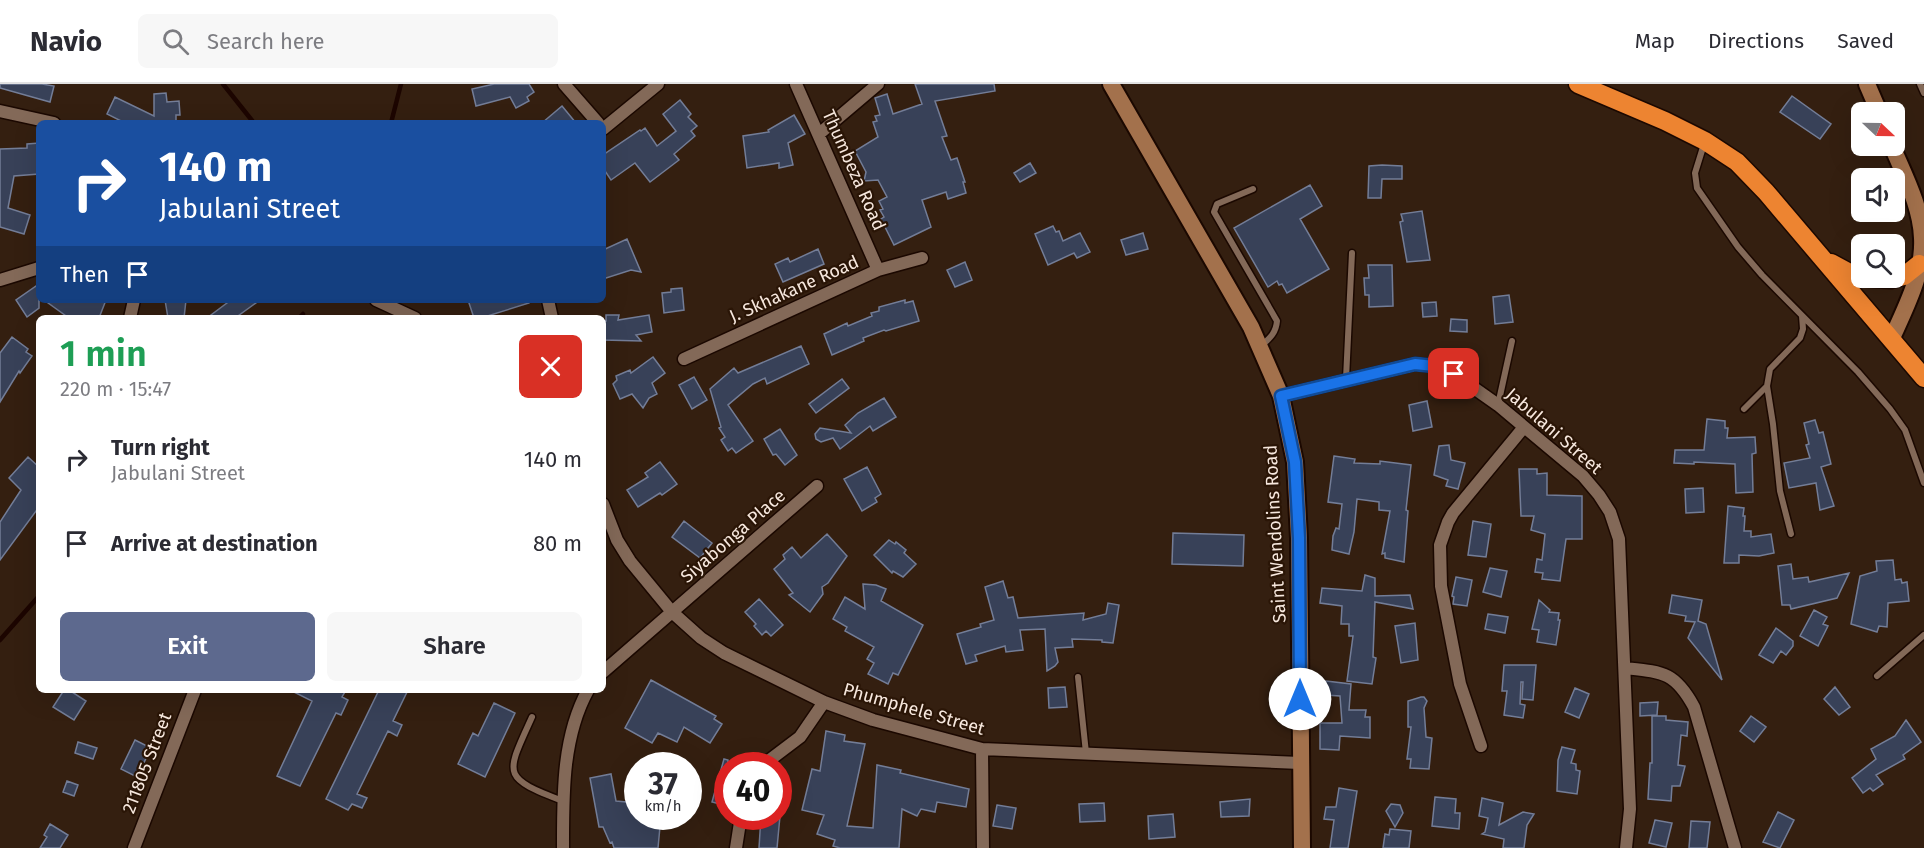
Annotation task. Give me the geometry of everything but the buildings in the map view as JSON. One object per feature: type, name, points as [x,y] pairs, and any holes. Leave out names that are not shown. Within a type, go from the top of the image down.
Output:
[{"type":"highway","points":[[1578,84],[1706,141],[1737,162],[1766,192],[1924,378]]},
{"type":"highway","points":[[1821,258],[1857,277],[1874,279],[1904,276],[1919,264]]},
{"type":"street","points":[[564,84],[595,120]]},
{"type":"street","points":[[606,126],[658,84]]},
{"type":"street","name":"Thumbeza Road","points":[[796,84],[878,270]]},
{"type":"street","points":[[819,134],[878,84]]},
{"type":"street","name":"Saint Wendolins Road","points":[[1111,84],[1251,327],[1281,396],[1295,462],[1298,527],[1302,848]]},
{"type":"street","points":[[1867,84],[1875,102]]},
{"type":"street","points":[[0,111],[40,120]]},
{"type":"street","points":[[1891,340],[1906,306],[1919,264],[1922,238],[1914,198],[1896,156]]},
{"type":"street","name":"J. Skhakane Road","points":[[684,359],[878,270],[922,258]]},
{"type":"street","points":[[0,280],[36,269]]},
{"type":"street","points":[[382,303],[408,315]]},
{"type":"street","name":"Jabulani Street","points":[[1281,396],[1415,364],[1434,366],[1454,374],[1498,405],[1583,476],[1599,495],[1610,512],[1619,539],[1630,808],[1626,848]]},
{"type":"street","points":[[1481,746],[1460,684],[1441,586],[1440,545],[1448,522],[1454,513],[1524,427]]},
{"type":"street","name":"Siyabonga Place","points":[[606,669],[817,486]]},
{"type":"street","name":"Phumphele Street","points":[[606,512],[617,540],[630,561],[672,612],[701,638],[724,653],[824,702],[873,720],[982,749],[1300,763]]},
{"type":"street","points":[[1625,668],[1659,672],[1675,680],[1685,690],[1694,707],[1735,848]]},
{"type":"street","name":"211805 Street","points":[[134,848],[194,693]]},
{"type":"street","points":[[563,848],[566,761],[580,704],[586,693]]},
{"type":"street","points":[[781,752],[800,738],[824,702]]},
{"type":"street","points":[[982,749],[983,848]]},
{"type":"street","points":[[736,848],[739,830]]},
{"type":"lane","points":[[1920,84],[1924,93]]},
{"type":"lane","points":[[1706,141],[1695,173],[1697,188],[1738,247],[1762,276],[1858,372],[1890,409],[1905,430],[1924,483]]},
{"type":"lane","points":[[1253,189],[1217,204],[1214,212],[1276,321],[1273,334],[1259,348]]},
{"type":"lane","points":[[1346,380],[1352,253]]},
{"type":"lane","points":[[1791,534],[1780,491],[1767,386],[1770,369],[1800,338],[1803,329],[1802,315]]},
{"type":"lane","points":[[1498,405],[1512,341]]},
{"type":"lane","points":[[1744,409],[1767,386]]},
{"type":"lane","points":[[1877,676],[1924,635]]},
{"type":"lane","points":[[1078,677],[1086,754]]},
{"type":"lane","points":[[532,717],[513,762],[515,776],[526,787],[563,801]]},
{"type":"waterway","points":[[223,84],[252,120]]},
{"type":"waterway","points":[[392,120],[401,84]]},
{"type":"waterway","points":[[0,640],[36,599]]},
{"type":"route","points":[[1300,699],[1299,538],[1295,462],[1281,396],[1415,364],[1434,366],[1454,374]]}]
